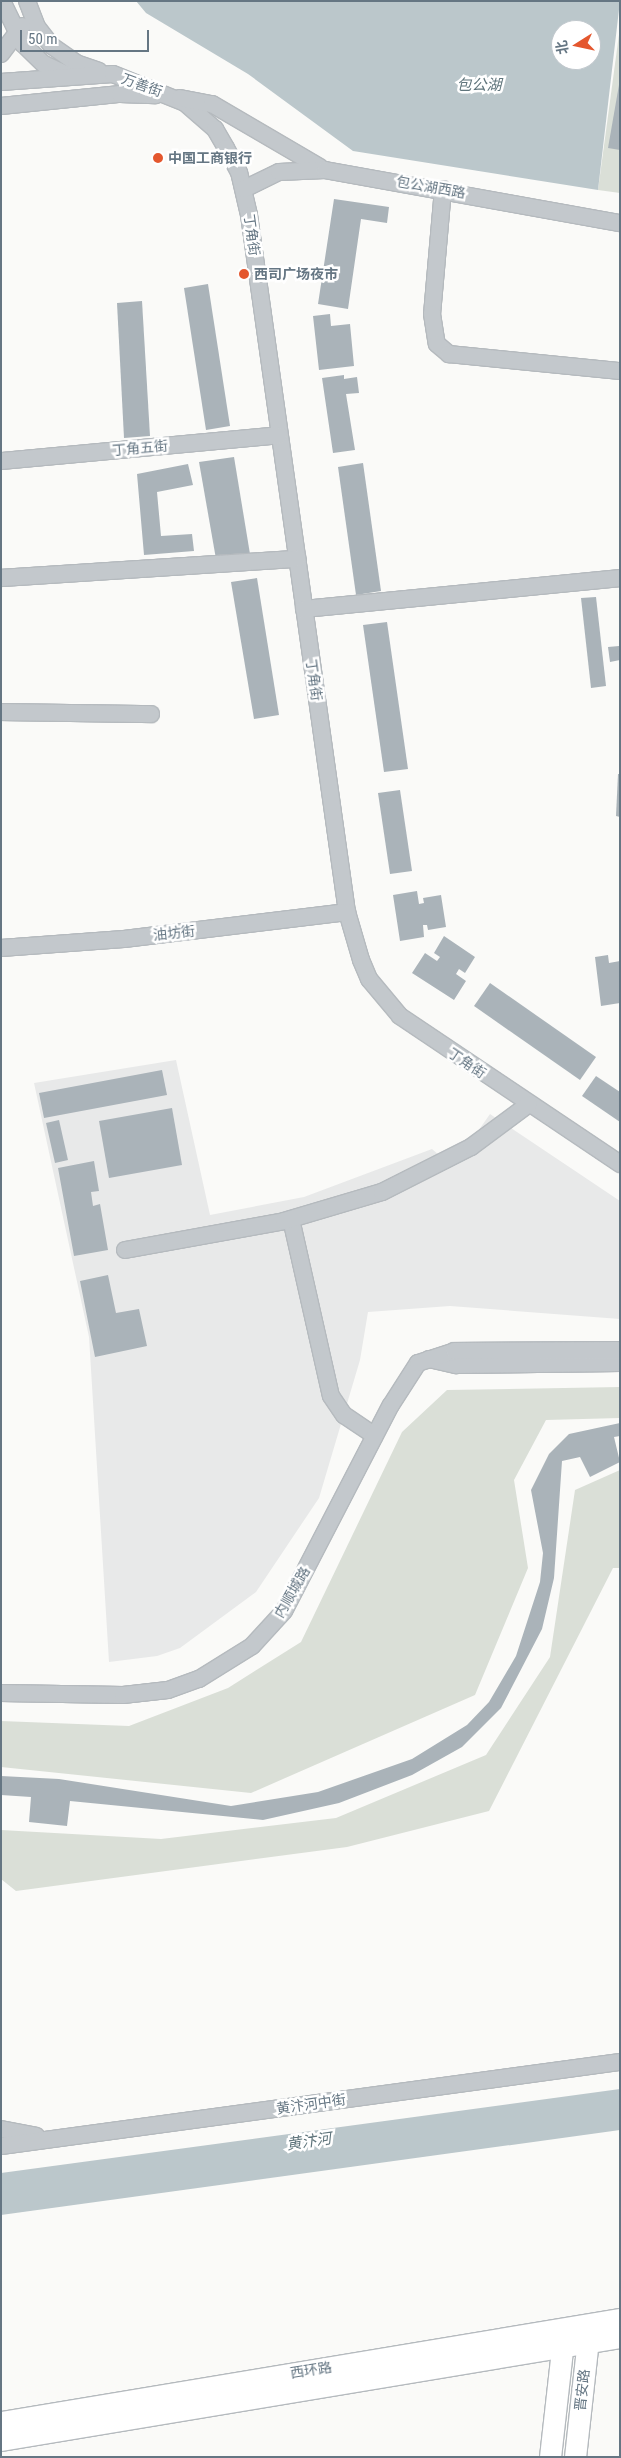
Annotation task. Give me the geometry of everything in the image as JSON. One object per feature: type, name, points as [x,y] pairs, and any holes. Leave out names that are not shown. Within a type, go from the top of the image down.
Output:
[{"type":"main road","name":"西环路","points":[[1,2422],[589,2333],[620,2319]]},
{"type":"main road","name":"西环路","points":[[589,2333],[620,2337]]},
{"type":"main road","name":"晋安路","points":[[575,2457],[589,2333]]},
{"type":"main road","name":"西环路","points":[[1,2440],[563,2337]]},
{"type":"main road","name":"晋安路","points":[[550,2457],[563,2337]]},
{"type":"street","points":[[1,18],[2,1]]},
{"type":"street","points":[[2,1],[17,34],[34,56],[68,75],[120,94]]},
{"type":"street","points":[[1,54],[17,34],[28,6]]},
{"type":"street","points":[[28,6],[37,27],[63,55],[113,74]]},
{"type":"street","name":"万善街","points":[[1,82],[68,75],[113,74],[172,96]]},
{"type":"street","name":"万善街","points":[[1,106],[120,94],[172,96]]},
{"type":"street","points":[[172,96],[212,104],[325,170]]},
{"type":"street","name":"丁角街","points":[[172,96],[215,129],[244,189],[347,912],[369,979],[400,1016],[620,1164]]},
{"type":"street","name":"包公湖西路","points":[[244,189],[279,172],[325,170],[443,189],[620,223]]},
{"type":"street","points":[[443,189],[432,314],[437,344],[448,354],[620,371]]},
{"type":"street","name":"丁角五街","points":[[1,461],[279,435]]},
{"type":"street","points":[[1,578],[297,559]]},
{"type":"street","points":[[304,609],[620,578]]},
{"type":"street","points":[[1,712],[151,714]]},
{"type":"street","name":"油坊街","points":[[1,948],[124,939],[347,912]]},
{"type":"street","points":[[125,1250],[291,1219],[382,1192],[471,1147],[529,1104]]},
{"type":"street","points":[[291,1219],[331,1396],[344,1415],[375,1436]]},
{"type":"street","name":"内顺城路","points":[[1,1693],[146,1694],[187,1685],[229,1663],[268,1632],[284,1611],[375,1436],[410,1374],[427,1359],[454,1351],[620,1350]]},
{"type":"street","points":[[427,1359],[456,1365],[620,1363]]},
{"type":"street","name":"黄汴河中街","points":[[1,2146],[620,2062]]},
{"type":"street","points":[[1,2129],[64,2138]]},
{"type":"shaded area","points":[[620,27],[620,193],[598,190]]},
{"type":"shaded area","points":[[176,1060],[210,1215],[304,1197],[432,1149],[439,1155],[476,1134],[490,1114],[620,1201],[620,1319],[450,1306],[368,1312],[360,1360],[319,1498],[256,1592],[180,1648],[157,1656],[109,1662],[89,1337],[34,1083]]},
{"type":"shaded area","points":[[620,1387],[620,1418],[546,1420],[514,1480],[528,1568],[475,1695],[251,1793],[1,1767],[1,1721],[129,1726],[228,1688],[301,1642],[402,1432],[447,1390]]},
{"type":"shaded area","points":[[620,1470],[620,1568],[613,1568],[489,1811],[347,1847],[16,1891],[1,1879],[1,1830],[161,1839],[336,1818],[486,1755],[550,1657],[575,1490]]},
{"type":"water","name":"包公湖","points":[[136,1],[620,1],[598,190],[353,151],[248,74],[146,13]]},
{"type":"water","name":"黄汴河","points":[[620,2089],[620,2130],[1,2215],[1,2173]]},
{"type":"building","points":[[620,79],[620,150],[608,148]]},
{"type":"building","points":[[334,199],[389,207],[387,223],[361,219],[348,309],[318,304]]},
{"type":"building","points":[[208,284],[230,426],[206,430],[184,288]]},
{"type":"building","points":[[142,301],[150,436],[124,438],[117,303]]},
{"type":"building","points":[[330,314],[331,326],[350,324],[354,366],[319,370],[313,316]]},
{"type":"building","points":[[344,375],[344,379],[357,377],[359,393],[346,394],[355,450],[333,453],[322,378]]},
{"type":"building","points":[[234,457],[250,554],[216,559],[199,462]]},
{"type":"building","points":[[363,463],[381,591],[356,595],[338,467]]},
{"type":"building","points":[[188,464],[193,485],[157,492],[161,536],[192,534],[194,551],[144,555],[137,474]]},
{"type":"building","points":[[257,578],[279,715],[254,719],[231,582]]},
{"type":"building","points":[[596,597],[606,686],[591,688],[581,598]]},
{"type":"building","points":[[387,622],[408,769],[384,772],[363,625]]},
{"type":"building","points":[[619,646],[620,660],[610,662],[608,647]]},
{"type":"building","points":[[618,774],[620,774],[620,817],[616,816]]},
{"type":"building","points":[[400,790],[412,871],[390,874],[378,793]]},
{"type":"building","points":[[417,891],[419,904],[424,903],[423,898],[441,895],[446,927],[428,930],[427,925],[423,925],[424,937],[400,941],[393,895]]},
{"type":"building","points":[[444,936],[475,957],[465,973],[459,969],[456,974],[466,981],[454,1000],[412,973],[425,953],[437,961],[440,957],[434,953]]},
{"type":"building","points":[[608,955],[609,963],[620,961],[620,1003],[601,1006],[595,957]]},
{"type":"building","points":[[490,983],[596,1057],[580,1080],[474,1006]]},
{"type":"building","points":[[162,1070],[167,1095],[44,1118],[39,1093]]},
{"type":"building","points":[[596,1076],[620,1092],[620,1122],[582,1096]]},
{"type":"building","points":[[172,1108],[182,1165],[109,1178],[99,1121]]},
{"type":"building","points":[[59,1120],[68,1160],[55,1163],[46,1123]]},
{"type":"building","points":[[94,1161],[99,1191],[91,1192],[93,1206],[100,1204],[108,1250],[74,1256],[58,1168]]},
{"type":"building","points":[[108,1275],[116,1313],[139,1309],[147,1346],[95,1357],[80,1281]]},
{"type":"building","points":[[620,1423],[620,1436],[614,1437],[620,1462],[590,1477],[580,1457],[562,1461],[554,1578],[542,1629],[501,1708],[462,1747],[412,1775],[339,1803],[263,1820],[70,1801],[67,1826],[29,1822],[31,1797],[1,1795],[1,1776],[59,1779],[231,1806],[318,1792],[412,1759],[467,1725],[489,1702],[516,1656],[540,1582],[543,1553],[531,1490],[549,1454],[569,1434]]},
{"type":"place","name":"中国工商银行","points":[[158,158]]},
{"type":"place","name":"西司广场夜市","points":[[244,274]]}]
